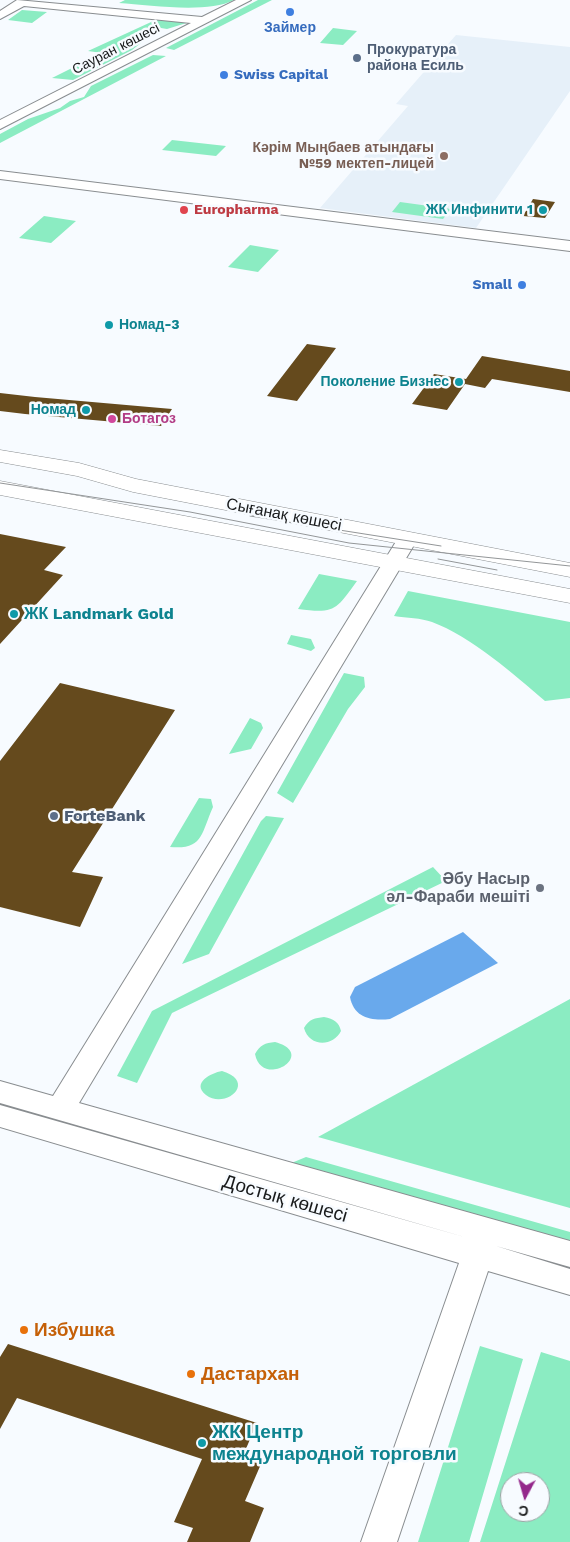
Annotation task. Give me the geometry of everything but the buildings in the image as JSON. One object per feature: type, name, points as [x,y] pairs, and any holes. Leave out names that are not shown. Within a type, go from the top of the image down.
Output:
[{"type":"main road","name":"Сығанақ көшесі","points":[[0,456],[78,470],[133,485],[407,540],[570,570]]},
{"type":"main road","name":"Сығанақ көшесі","points":[[0,488],[570,596]]},
{"type":"street","name":"Сауран көшесі","points":[[0,125],[245,0]]},
{"type":"street","points":[[0,16],[22,2],[204,21]]},
{"type":"street","points":[[98,10],[115,4],[185,10],[230,8]]},
{"type":"street","points":[[0,175],[570,246]]},
{"type":"street","points":[[60,1109],[407,540]]},
{"type":"street","name":"Достық көшесі","points":[[0,1092],[60,1109],[482,1242],[570,1282]]},
{"type":"street","name":"Достық көшесі","points":[[0,1116],[482,1242],[570,1254]]},
{"type":"street","points":[[379,1542],[482,1242]]},
{"type":"shaded area","name":"Кәрім Мыңбаев атындағы №59 мектеп-лицей","points":[[456,35],[570,47],[570,91],[476,228],[320,208],[408,106],[396,104]]},
{"type":"green space","points":[[125,0],[234,0],[209,7],[194,8],[119,3]]},
{"type":"green space","points":[[258,0],[272,0],[174,50],[166,48]]},
{"type":"green space","points":[[22,10],[47,12],[32,23],[8,20]]},
{"type":"green space","points":[[162,17],[193,21],[167,29],[161,28],[137,42],[141,43],[132,50],[73,80],[52,78],[102,53],[88,51]]},
{"type":"green space","points":[[333,28],[357,31],[343,45],[320,43]]},
{"type":"green space","points":[[153,55],[166,56],[0,143],[0,134],[28,119],[84,97],[91,86]]},
{"type":"green space","points":[[172,140],[226,146],[216,156],[162,150]]},
{"type":"green space","points":[[400,202],[451,209],[443,219],[392,212]]},
{"type":"green space","points":[[44,216],[76,221],[51,243],[19,238]]},
{"type":"green space","points":[[250,245],[279,250],[258,272],[228,267]]},
{"type":"green space","points":[[319,574],[357,581],[334,608],[320,611],[298,609]]},
{"type":"green space","points":[[408,591],[570,622],[570,698],[545,701],[492,657],[447,628],[428,621],[394,616]]},
{"type":"green space","points":[[291,635],[311,639],[315,648],[311,651],[287,644]]},
{"type":"green space","points":[[344,673],[364,677],[365,687],[348,709],[293,803],[277,793]]},
{"type":"green space","points":[[250,718],[261,723],[263,728],[251,749],[229,754]]},
{"type":"green space","points":[[199,798],[211,799],[213,807],[203,832],[195,843],[189,846],[170,847]]},
{"type":"green space","points":[[266,816],[284,818],[209,954],[182,964],[261,821]]},
{"type":"green space","points":[[433,867],[446,881],[172,1013],[137,1083],[117,1076],[152,1011]]},
{"type":"green space","points":[[570,999],[570,1208],[318,1137]]},
{"type":"green space","points":[[324,1017],[336,1021],[341,1031],[333,1040],[321,1043],[316,1042],[311,1039],[304,1028],[312,1020]]},
{"type":"green space","points":[[275,1042],[287,1047],[291,1054],[290,1061],[276,1069],[267,1069],[260,1064],[255,1054],[263,1045]]},
{"type":"green space","points":[[222,1071],[232,1076],[237,1082],[238,1087],[235,1093],[229,1097],[214,1099],[202,1091],[201,1086],[204,1079],[208,1076]]},
{"type":"green space","points":[[306,1157],[570,1232],[570,1247],[289,1164]]},
{"type":"green space","points":[[480,1346],[523,1359],[469,1542],[418,1542]]},
{"type":"green space","points":[[541,1352],[570,1361],[570,1542],[480,1542],[500,1480],[500,1522],[550,1522],[550,1472],[502,1472]]},
{"type":"water","points":[[463,932],[498,963],[390,1019],[364,1017],[355,1010],[350,997],[355,987]]},
{"type":"tram line","points":[[0,483],[190,512],[349,543],[570,566]]},
{"type":"tram line","points":[[250,516],[441,546]]},
{"type":"tram line","points":[[438,559],[497,570]]},
{"type":"place","name":"Займер","points":[[290,12]]},
{"type":"place","name":"Прокуратура района Есиль","points":[[357,58]]},
{"type":"place","name":"Swiss Capital","points":[[224,75]]},
{"type":"place","name":"Кәрім Мыңбаев атындағы №59 мектеп-лицей","points":[[444,156]]},
{"type":"place","name":"Europharma","points":[[184,210]]},
{"type":"place","name":"ЖК Инфинити 1","points":[[543,210]]},
{"type":"place","name":"Small","points":[[522,285]]},
{"type":"place","name":"Номад-3","points":[[109,325]]},
{"type":"place","name":"Поколение Бизнес","points":[[459,382]]},
{"type":"place","name":"Номад","points":[[86,410]]},
{"type":"place","name":"Ботагоз","points":[[112,419]]},
{"type":"place","name":"ЖК Landmark Gold","points":[[14,614]]},
{"type":"place","name":"ForteBank","points":[[54,816]]},
{"type":"place","name":"Әбу Насыр әл-Фараби мешіті","points":[[540,888]]},
{"type":"place","name":"Избушка","points":[[24,1330]]},
{"type":"place","name":"Дастархан","points":[[191,1374]]},
{"type":"place","name":"ЖК Центр международной торговли","points":[[202,1443]]}]
